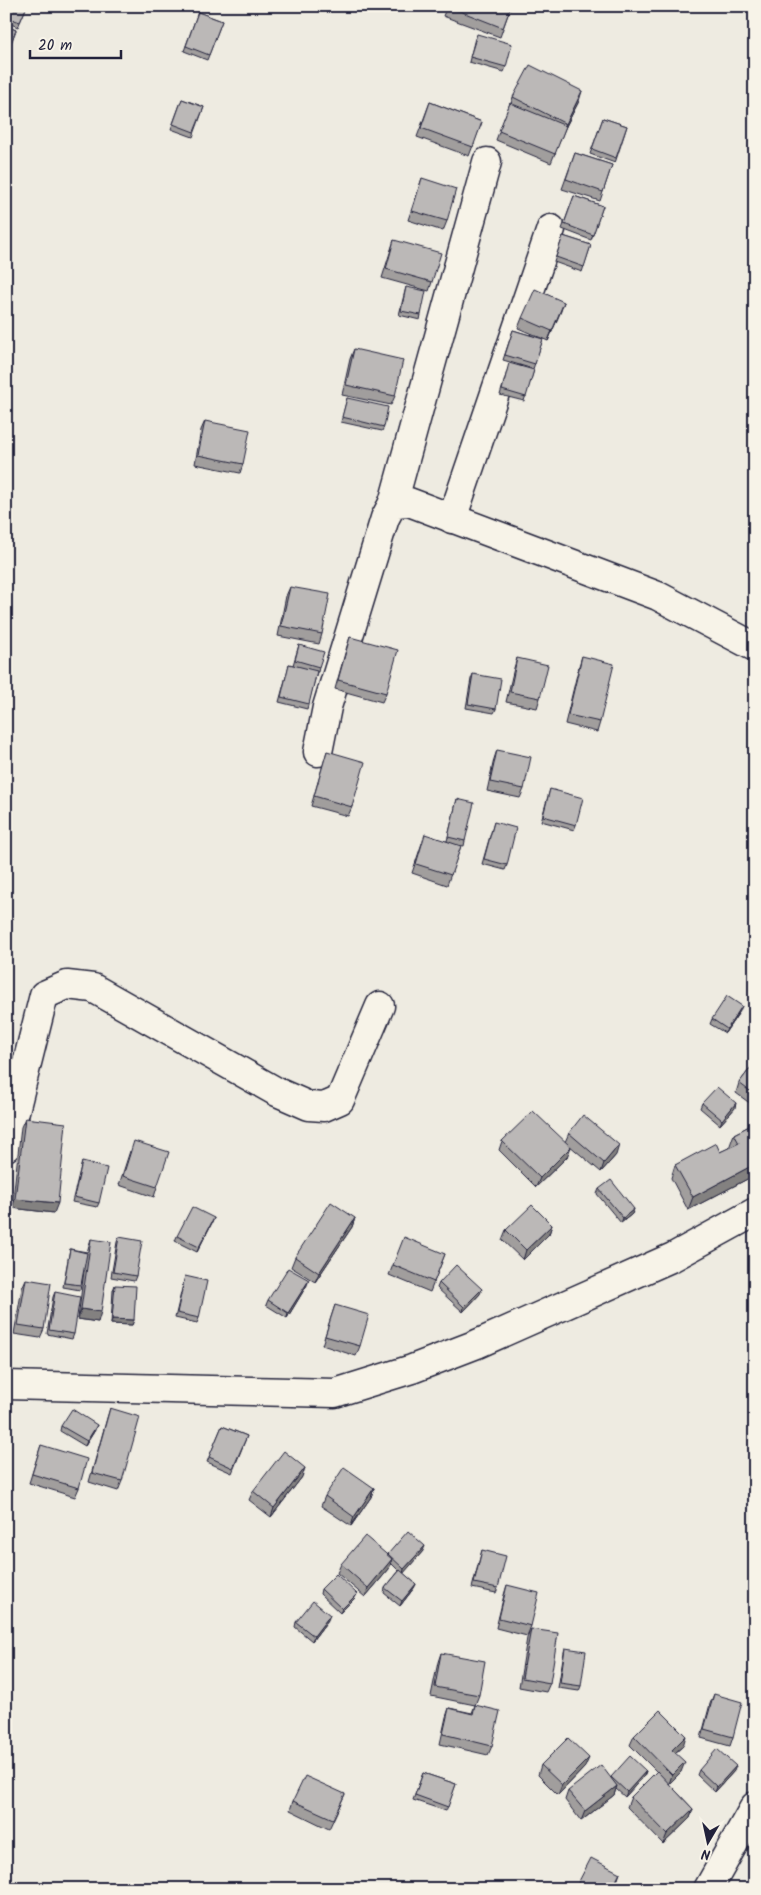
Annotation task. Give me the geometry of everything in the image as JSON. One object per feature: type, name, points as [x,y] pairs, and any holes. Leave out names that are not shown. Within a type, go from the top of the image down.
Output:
[{"type":"street","points":[[318,752],[327,707],[385,518],[393,503],[487,162]]},
{"type":"street","points":[[452,519],[551,229]]},
{"type":"street","points":[[393,503],[409,502],[658,596],[755,647]]},
{"type":"street","points":[[6,1147],[44,995],[67,985],[93,988],[277,1092],[310,1106],[324,1107],[340,1100],[380,1006]]},
{"type":"street","points":[[6,1385],[335,1393],[412,1369],[477,1344],[673,1257],[755,1212]]},
{"type":"street","points":[[708,1889],[755,1806]]},
{"type":"building","points":[[6,6],[27,6],[20,22],[6,17]]},
{"type":"building","points":[[447,6],[511,6],[503,28]]},
{"type":"building","points":[[198,12],[222,21],[209,55],[186,46]]},
{"type":"building","points":[[6,26],[16,30],[11,43],[6,41]]},
{"type":"building","points":[[477,34],[512,44],[506,67],[470,57]]},
{"type":"building","points":[[530,65],[582,91],[566,124],[513,97]]},
{"type":"building","points":[[182,99],[204,107],[194,132],[173,124]]},
{"type":"building","points":[[430,102],[482,122],[473,147],[421,128]]},
{"type":"building","points":[[510,103],[566,126],[555,154],[499,131]]},
{"type":"building","points":[[603,118],[627,126],[616,158],[592,149]]},
{"type":"building","points":[[575,153],[612,165],[603,192],[566,179]]},
{"type":"building","points":[[422,178],[456,189],[447,221],[412,211]]},
{"type":"building","points":[[574,196],[603,206],[593,235],[564,224]]},
{"type":"building","points":[[563,236],[591,245],[584,267],[556,257]]},
{"type":"building","points":[[394,240],[441,253],[432,282],[386,269]]},
{"type":"building","points":[[406,287],[426,291],[421,315],[401,311]]},
{"type":"building","points":[[535,289],[564,302],[552,331],[522,318]]},
{"type":"building","points":[[513,330],[543,339],[535,364],[505,355]]},
{"type":"building","points":[[354,349],[403,360],[395,396],[346,385]]},
{"type":"building","points":[[509,363],[534,370],[526,397],[502,390]]},
{"type":"building","points":[[347,398],[388,407],[384,427],[342,417]]},
{"type":"building","points":[[205,421],[250,430],[243,464],[198,455]]},
{"type":"building","points":[[290,587],[330,594],[322,634],[281,626]]},
{"type":"building","points":[[350,637],[398,650],[386,693],[338,680]]},
{"type":"building","points":[[299,645],[324,652],[319,667],[295,660]]},
{"type":"building","points":[[582,656],[614,664],[600,722],[568,715]]},
{"type":"building","points":[[517,658],[548,665],[540,698],[510,692]]},
{"type":"building","points":[[289,664],[317,671],[309,704],[281,697]]},
{"type":"building","points":[[473,674],[501,679],[496,709],[468,704]]},
{"type":"building","points":[[497,750],[531,757],[524,789],[490,782]]},
{"type":"building","points":[[327,751],[365,762],[352,807],[314,796]]},
{"type":"building","points":[[550,789],[583,798],[576,825],[543,816]]},
{"type":"building","points":[[457,799],[474,803],[465,841],[448,837]]},
{"type":"building","points":[[494,822],[516,828],[507,865],[484,859]]},
{"type":"building","points":[[425,834],[461,846],[451,875],[416,864]]},
{"type":"building","points":[[727,996],[742,1006],[727,1029],[712,1019]]},
{"type":"building","points":[[755,1062],[755,1095],[739,1083]]},
{"type":"building","points":[[717,1087],[736,1103],[722,1120],[702,1103]]},
{"type":"building","points":[[533,1111],[571,1147],[540,1178],[502,1141]]},
{"type":"building","points":[[583,1115],[619,1145],[604,1163],[569,1133]]},
{"type":"building","points":[[25,1118],[66,1123],[58,1203],[15,1199]]},
{"type":"building","points":[[755,1123],[755,1164],[693,1197],[675,1165],[716,1143],[720,1152],[739,1143],[734,1134]]},
{"type":"building","points":[[134,1141],[169,1152],[157,1187],[123,1176]]},
{"type":"building","points":[[82,1162],[107,1168],[99,1203],[74,1197]]},
{"type":"building","points":[[611,1180],[634,1209],[623,1218],[599,1189]]},
{"type":"building","points":[[331,1202],[355,1218],[319,1273],[295,1257]]},
{"type":"building","points":[[532,1205],[552,1225],[526,1250],[506,1230]]},
{"type":"building","points":[[192,1207],[214,1218],[199,1247],[177,1236]]},
{"type":"building","points":[[119,1237],[142,1241],[136,1276],[113,1272]]},
{"type":"building","points":[[404,1237],[445,1254],[434,1282],[393,1265]]},
{"type":"building","points":[[91,1239],[111,1242],[101,1312],[81,1309]]},
{"type":"building","points":[[70,1249],[87,1253],[81,1285],[64,1283]]},
{"type":"building","points":[[456,1265],[482,1289],[464,1307],[439,1283]]},
{"type":"building","points":[[288,1268],[309,1280],[288,1313],[268,1300]]},
{"type":"building","points":[[185,1276],[207,1281],[199,1318],[177,1313]]},
{"type":"building","points":[[26,1279],[51,1283],[44,1329],[18,1325]]},
{"type":"building","points":[[115,1285],[136,1286],[134,1320],[112,1319]]},
{"type":"building","points":[[55,1292],[80,1297],[74,1334],[49,1330]]},
{"type":"building","points":[[335,1305],[369,1315],[360,1346],[325,1336]]},
{"type":"building","points":[[110,1408],[140,1417],[122,1481],[92,1473]]},
{"type":"building","points":[[72,1409],[97,1425],[87,1441],[61,1426]]},
{"type":"building","points":[[222,1426],[247,1436],[233,1468],[209,1457]]},
{"type":"building","points":[[41,1445],[87,1459],[79,1488],[32,1474]]},
{"type":"building","points":[[284,1451],[305,1468],[274,1508],[253,1491]]},
{"type":"building","points":[[344,1467],[374,1488],[354,1517],[325,1496]]},
{"type":"building","points":[[408,1531],[425,1546],[404,1569],[388,1554]]},
{"type":"building","points":[[365,1536],[392,1559],[368,1588],[341,1564]]},
{"type":"building","points":[[482,1550],[506,1556],[498,1588],[474,1583]]},
{"type":"building","points":[[400,1570],[416,1584],[402,1601],[385,1588]]},
{"type":"building","points":[[336,1574],[357,1594],[342,1609],[321,1589]]},
{"type":"building","points":[[507,1585],[539,1593],[531,1626],[499,1618]]},
{"type":"building","points":[[313,1601],[330,1615],[314,1636],[296,1622]]},
{"type":"building","points":[[531,1629],[558,1633],[550,1683],[522,1678]]},
{"type":"building","points":[[565,1648],[586,1651],[581,1686],[560,1683]]},
{"type":"building","points":[[441,1653],[485,1661],[479,1695],[435,1687]]},
{"type":"building","points":[[714,1694],[742,1702],[733,1737],[704,1729]]},
{"type":"building","points":[[475,1705],[500,1711],[492,1746],[443,1734],[449,1708],[473,1714]]},
{"type":"building","points":[[660,1710],[686,1736],[672,1750],[685,1762],[672,1775],[634,1736]]},
{"type":"building","points":[[568,1738],[589,1758],[562,1785],[541,1765]]},
{"type":"building","points":[[717,1749],[736,1766],[717,1787],[699,1770]]},
{"type":"building","points":[[630,1756],[646,1771],[627,1792],[611,1777]]},
{"type":"building","points":[[601,1765],[617,1786],[585,1811],[568,1791]]},
{"type":"building","points":[[657,1771],[693,1809],[667,1834],[631,1797]]},
{"type":"building","points":[[423,1773],[456,1784],[448,1807],[415,1795]]},
{"type":"building","points":[[305,1776],[345,1794],[333,1819],[293,1801]]},
{"type":"building","points":[[591,1858],[620,1873],[612,1889],[575,1889]]}]
